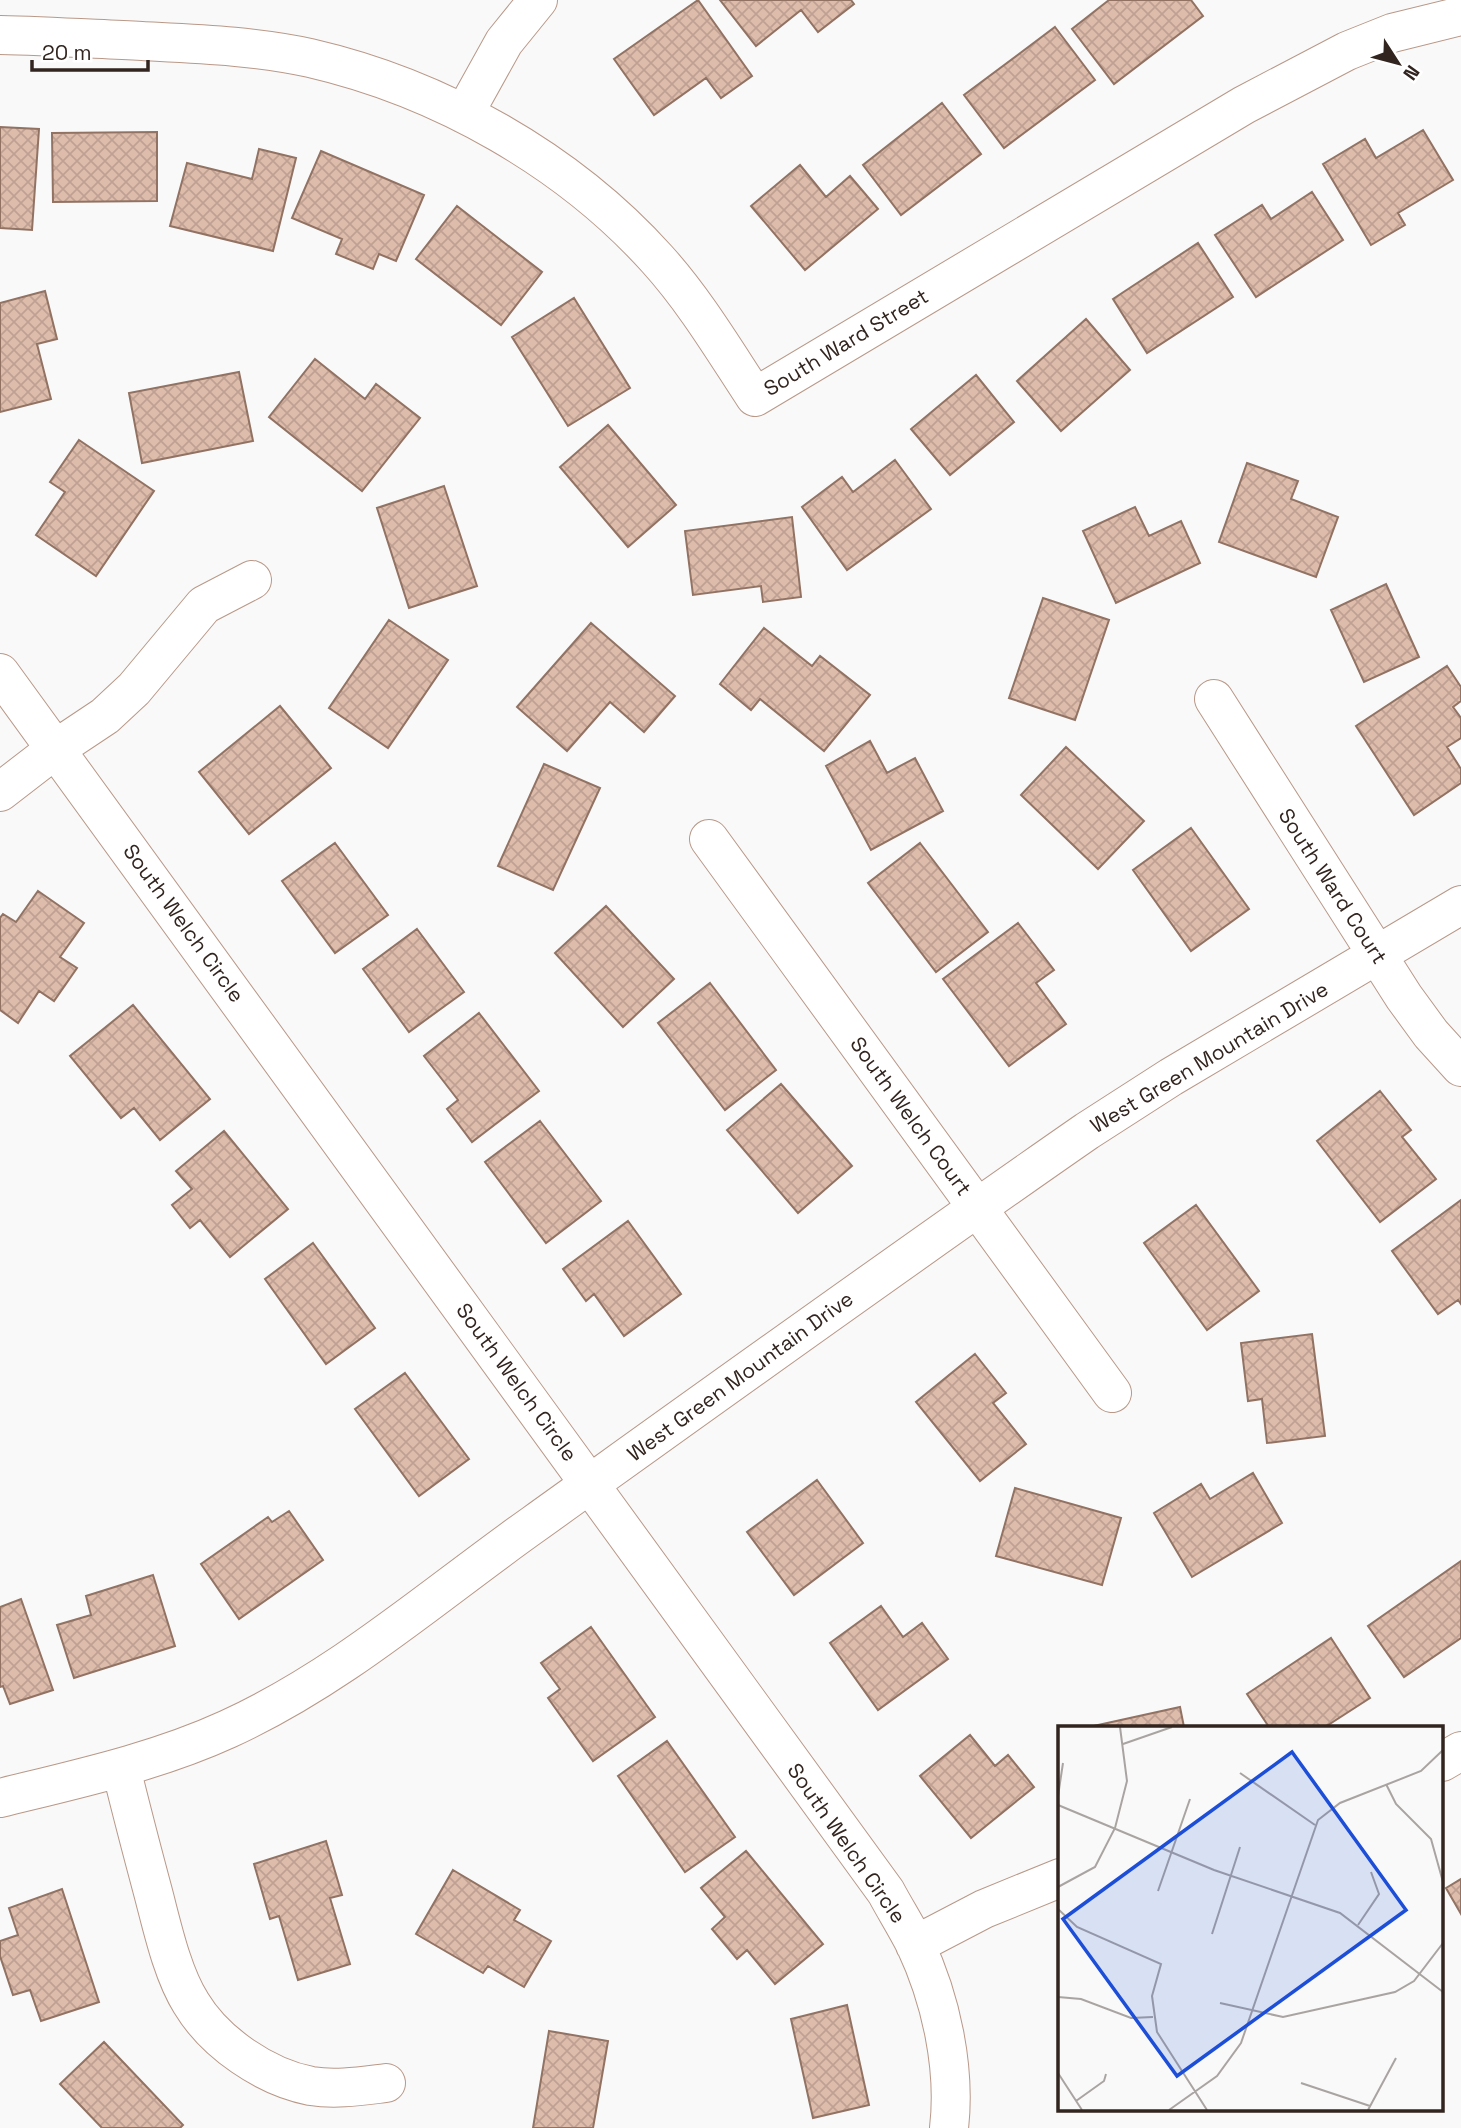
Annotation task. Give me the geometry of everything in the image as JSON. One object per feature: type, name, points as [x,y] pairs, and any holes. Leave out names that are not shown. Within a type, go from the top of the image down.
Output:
[{"type":"street","points":[[464,114],[504,42],[538,0]]},
{"type":"street","name":"South Ward Street","points":[[0,35],[222,45],[310,58],[359,72],[464,114],[517,143],[597,202],[628,230],[684,293],[755,397],[1244,105],[1347,51],[1392,33],[1461,16]]},
{"type":"street","points":[[0,792],[57,748],[105,716],[134,689],[204,606],[252,580]]},
{"type":"street","name":"South Welch Circle","points":[[0,673],[886,1892],[915,1945],[942,2027],[949,2068],[949,2128]]},
{"type":"street","name":"South Ward Court","points":[[1214,699],[1377,955],[1431,1034],[1461,1067]]},
{"type":"street","name":"South Welch Court","points":[[709,839],[1112,1394]]},
{"type":"street","name":"West Green Mountain Drive","points":[[0,1798],[121,1768],[185,1747],[268,1709],[363,1649],[590,1484],[1087,1131],[1171,1076],[1461,905]]},
{"type":"street","points":[[1444,1761],[1461,1751]]},
{"type":"street","points":[[121,1768],[166,1945],[191,2003],[214,2032],[243,2056],[272,2074],[312,2086],[351,2088],[386,2083]]},
{"type":"street","points":[[915,1945],[984,1909],[1058,1879]]},
{"type":"building","points":[[698,0],[752,76],[721,98],[706,78],[654,115],[614,59]]},
{"type":"building","points":[[720,0],[851,0],[854,4],[818,32],[801,10],[756,46]]},
{"type":"building","points":[[1109,0],[1191,0],[1203,16],[1114,84],[1072,29]]},
{"type":"building","points":[[1055,27],[1095,80],[1004,148],[964,95]]},
{"type":"building","points":[[942,103],[981,154],[901,215],[863,165]]},
{"type":"building","points":[[0,127],[39,129],[32,230],[0,228]]},
{"type":"building","points":[[1423,130],[1453,180],[1398,213],[1405,225],[1371,245],[1323,164],[1365,139],[1376,158]]},
{"type":"building","points":[[157,132],[157,201],[53,202],[52,133]]},
{"type":"building","points":[[259,149],[296,158],[273,251],[170,226],[187,163],[252,179]]},
{"type":"building","points":[[321,151],[424,195],[396,261],[379,254],[373,269],[336,254],[342,239],[292,218]]},
{"type":"building","points":[[800,165],[826,197],[850,176],[878,209],[805,270],[751,206]]},
{"type":"building","points":[[1312,192],[1343,240],[1256,297],[1215,235],[1262,205],[1271,219]]},
{"type":"building","points":[[457,206],[542,272],[501,325],[416,259]]},
{"type":"building","points":[[1198,243],[1233,297],[1147,353],[1113,299]]},
{"type":"building","points":[[45,291],[57,339],[37,344],[51,399],[0,412],[0,303]]},
{"type":"building","points":[[574,298],[630,388],[568,426],[512,337]]},
{"type":"building","points":[[1086,319],[1130,370],[1061,431],[1017,381]]},
{"type":"building","points":[[315,359],[365,399],[376,384],[420,418],[362,491],[269,417]]},
{"type":"building","points":[[239,372],[253,441],[142,463],[129,393]]},
{"type":"building","points":[[976,375],[1014,422],[950,475],[911,429]]},
{"type":"building","points":[[608,425],[676,505],[628,547],[560,467]]},
{"type":"building","points":[[79,440],[154,491],[96,576],[36,535],[65,492],[50,482]]},
{"type":"building","points":[[895,460],[931,509],[847,570],[802,507],[842,477],[853,492]]},
{"type":"building","points":[[1247,463],[1298,481],[1291,499],[1338,517],[1316,577],[1219,542]]},
{"type":"building","points":[[444,486],[477,586],[409,608],[377,508]]},
{"type":"building","points":[[1135,507],[1149,536],[1181,521],[1200,563],[1116,603],[1083,531]]},
{"type":"building","points":[[792,517],[801,597],[763,602],[761,586],[693,595],[685,531]]},
{"type":"building","points":[[1386,584],[1419,657],[1364,682],[1331,610]]},
{"type":"building","points":[[1043,598],[1109,620],[1075,720],[1009,698]]},
{"type":"building","points":[[389,620],[448,660],[388,748],[329,708]]},
{"type":"building","points":[[591,623],[675,696],[644,732],[610,702],[567,751],[517,707]]},
{"type":"building","points":[[764,628],[812,666],[820,656],[870,695],[824,751],[760,699],[751,710],[720,684]]},
{"type":"building","points":[[1447,666],[1461,687],[1461,701],[1453,707],[1461,718],[1461,738],[1447,747],[1461,769],[1461,783],[1414,815],[1356,726]]},
{"type":"building","points":[[280,706],[331,768],[249,834],[199,772]]},
{"type":"building","points":[[870,741],[887,773],[915,758],[943,811],[871,850],[826,766]]},
{"type":"building","points":[[1066,747],[1144,821],[1098,869],[1021,795]]},
{"type":"building","points":[[544,764],[600,788],[553,890],[498,866]]},
{"type":"building","points":[[1191,828],[1249,909],[1191,951],[1133,870]]},
{"type":"building","points":[[335,843],[388,915],[335,953],[282,881]]},
{"type":"building","points":[[920,843],[988,932],[936,972],[868,883]]},
{"type":"building","points":[[38,891],[84,923],[60,957],[77,968],[54,1001],[39,991],[18,1023],[0,1010],[0,918],[3,914],[16,922]]},
{"type":"building","points":[[606,906],[674,979],[623,1027],[555,953]]},
{"type":"building","points":[[1018,923],[1054,970],[1036,983],[1066,1024],[1009,1066],[943,979]]},
{"type":"building","points":[[417,929],[464,992],[409,1032],[363,969]]},
{"type":"building","points":[[710,983],[776,1070],[725,1110],[658,1023]]},
{"type":"building","points":[[133,1005],[210,1099],[160,1140],[134,1108],[121,1118],[70,1056]]},
{"type":"building","points":[[479,1013],[539,1091],[472,1142],[447,1109],[458,1100],[424,1056]]},
{"type":"building","points":[[781,1084],[852,1166],[798,1213],[727,1130]]},
{"type":"building","points":[[1380,1091],[1411,1130],[1402,1137],[1436,1179],[1380,1222],[1317,1141]]},
{"type":"building","points":[[540,1121],[601,1201],[546,1243],[485,1162]]},
{"type":"building","points":[[224,1131],[288,1209],[230,1257],[200,1220],[190,1228],[172,1205],[192,1189],[176,1171]]},
{"type":"building","points":[[1461,1200],[1461,1304],[1458,1300],[1438,1314],[1392,1251]]},
{"type":"building","points":[[1196,1205],[1259,1291],[1207,1330],[1144,1243]]},
{"type":"building","points":[[628,1221],[681,1294],[624,1336],[594,1294],[586,1301],[563,1269]]},
{"type":"building","points":[[313,1243],[375,1328],[326,1364],[265,1279]]},
{"type":"building","points":[[1312,1334],[1325,1436],[1267,1443],[1262,1399],[1248,1401],[1241,1343]]},
{"type":"building","points":[[975,1354],[1006,1393],[993,1403],[1026,1444],[980,1481],[916,1402]]},
{"type":"building","points":[[405,1373],[469,1459],[419,1496],[355,1409]]},
{"type":"building","points":[[1253,1473],[1282,1523],[1192,1577],[1154,1513],[1201,1484],[1210,1499]]},
{"type":"building","points":[[817,1480],[863,1543],[794,1595],[747,1532]]},
{"type":"building","points":[[1015,1488],[1121,1518],[1102,1585],[996,1556]]},
{"type":"building","points":[[289,1511],[323,1560],[239,1619],[201,1564],[268,1517],[272,1522]]},
{"type":"building","points":[[1461,1561],[1461,1638],[1404,1677],[1368,1626]]},
{"type":"building","points":[[153,1575],[175,1646],[74,1678],[57,1625],[91,1615],[86,1596]]},
{"type":"building","points":[[21,1599],[53,1690],[10,1704],[3,1686],[0,1687],[0,1607]]},
{"type":"building","points":[[881,1606],[903,1637],[922,1623],[948,1659],[878,1710],[830,1643]]},
{"type":"building","points":[[591,1627],[655,1717],[593,1761],[548,1698],[560,1689],[541,1663]]},
{"type":"building","points":[[1331,1638],[1370,1698],[1327,1726],[1268,1726],[1247,1694]]},
{"type":"building","points":[[1180,1707],[1184,1726],[1094,1726]]},
{"type":"building","points":[[970,1735],[995,1766],[1008,1755],[1034,1787],[971,1838],[920,1776]]},
{"type":"building","points":[[667,1741],[735,1837],[685,1872],[618,1776]]},
{"type":"building","points":[[326,1841],[342,1895],[330,1898],[350,1964],[298,1980],[279,1916],[270,1919],[254,1864]]},
{"type":"building","points":[[746,1851],[823,1944],[775,1984],[747,1950],[737,1959],[712,1929],[725,1917],[701,1888]]},
{"type":"building","points":[[453,1870],[520,1910],[514,1920],[551,1941],[524,1987],[488,1966],[483,1973],[416,1934]]},
{"type":"building","points":[[1461,1879],[1461,1914],[1446,1888]]},
{"type":"building","points":[[62,1889],[99,2002],[41,2021],[30,1990],[13,1995],[0,1956],[0,1941],[18,1935],[9,1908]]},
{"type":"building","points":[[847,2005],[869,2105],[813,2118],[791,2019]]},
{"type":"building","points":[[549,2031],[608,2041],[593,2128],[533,2128]]},
{"type":"building","points":[[104,2042],[183,2125],[180,2128],[102,2128],[60,2084]]}]
